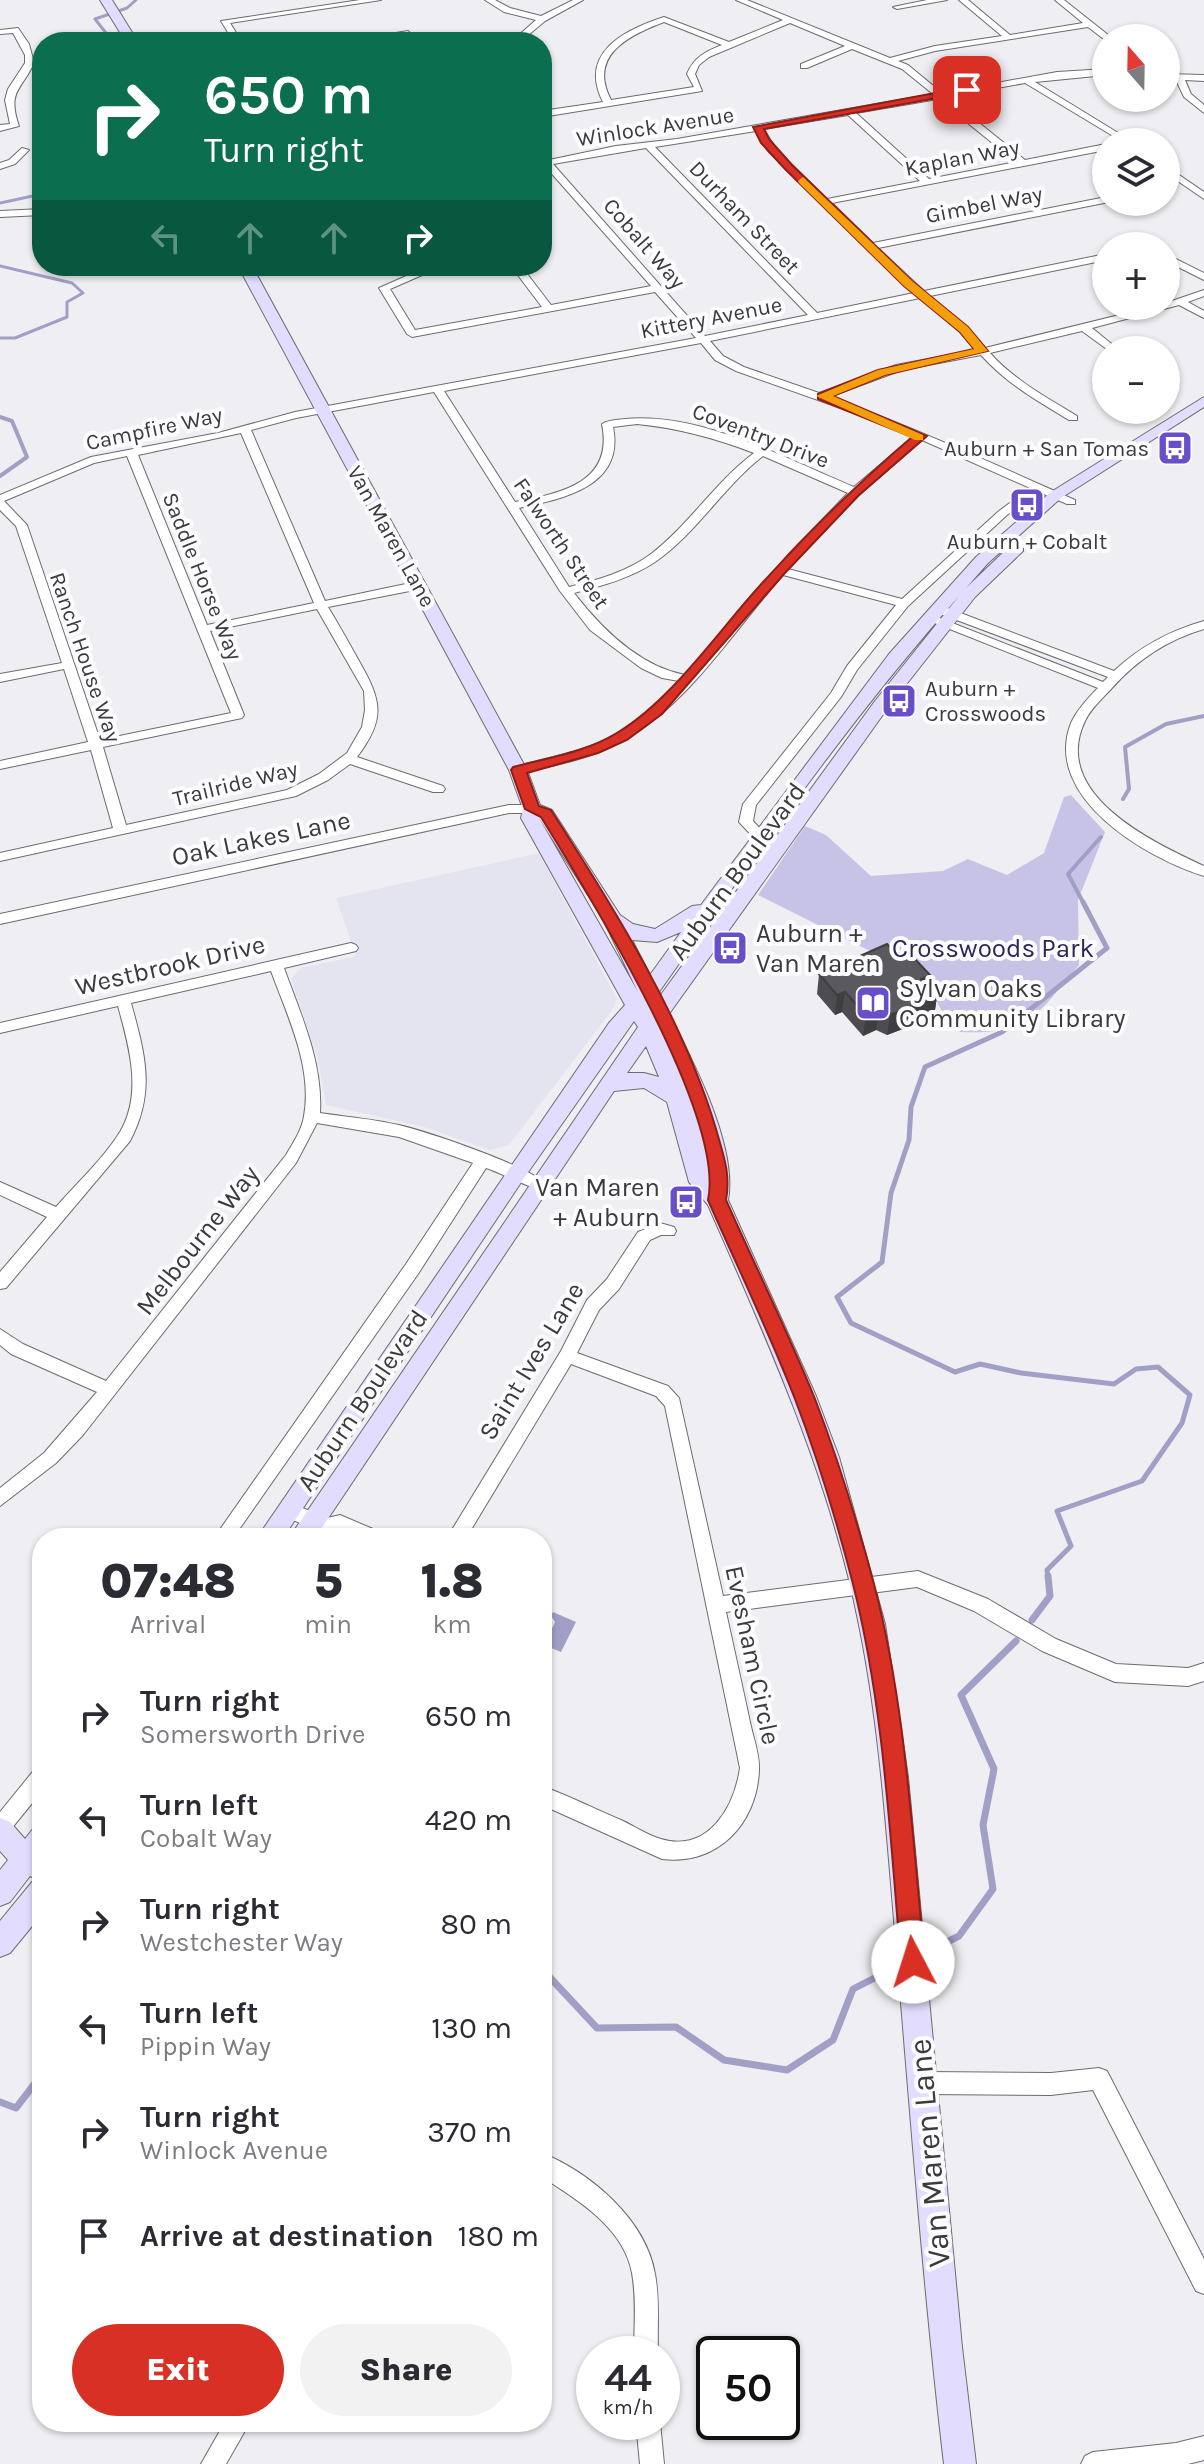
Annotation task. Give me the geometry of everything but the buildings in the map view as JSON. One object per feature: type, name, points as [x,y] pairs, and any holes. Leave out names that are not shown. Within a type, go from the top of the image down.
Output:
[{"type":"main road","points":[[111,9],[126,32]]},
{"type":"main road","name":"Van Maren Lane","points":[[250,276],[518,770],[532,809],[530,818],[693,1082],[721,1179],[717,1200]]},
{"type":"main road","name":"Auburn Boulevard","points":[[276,1528],[616,1028],[641,1001],[760,836],[941,616],[1001,563],[1064,498],[1204,401]]},
{"type":"main road","name":"Auburn Boulevard","points":[[1064,498],[1204,417]]},
{"type":"main road","name":"Auburn Boulevard","points":[[319,1528],[538,1185],[881,705],[941,616]]},
{"type":"main road","name":"Van Maren Lane","points":[[532,809],[546,814],[611,916],[641,1001]]},
{"type":"main road","points":[[554,860],[567,864],[587,891],[597,893]]},
{"type":"main road","points":[[611,916],[632,935],[656,937],[713,901]]},
{"type":"main road","name":"Van Maren Lane","points":[[654,1022],[700,1182],[717,1200],[804,1396],[838,1493],[864,1586],[881,1674],[895,1777],[946,2347],[960,2464]]},
{"type":"main road","points":[[607,1085],[630,1078],[651,1080],[677,1098]]},
{"type":"main road","points":[[0,1829],[32,1852]]},
{"type":"main road","points":[[0,1892],[32,1861]]},
{"type":"main road","points":[[0,1943],[32,1913]]},
{"type":"street","points":[[232,32],[225,21],[377,0]]},
{"type":"street","points":[[489,0],[507,10],[542,19]]},
{"type":"street","points":[[527,32],[542,19],[579,0]]},
{"type":"street","points":[[740,0],[893,60],[1023,163]]},
{"type":"street","points":[[897,7],[943,0]]},
{"type":"street","points":[[963,0],[1008,37]]},
{"type":"street","points":[[1059,0],[1091,24]]},
{"type":"street","points":[[609,104],[599,87],[600,63],[616,43],[636,30],[664,19],[728,45]]},
{"type":"street","points":[[552,113],[699,89],[692,79],[695,64],[706,55],[790,20]]},
{"type":"street","points":[[893,60],[946,47],[1091,24]]},
{"type":"street","points":[[0,32],[15,30],[30,56],[28,69],[10,97],[9,108],[15,126],[0,128]]},
{"type":"street","points":[[804,66],[854,45]]},
{"type":"street","name":"Winlock Avenue","points":[[552,160],[677,142],[1026,80],[1092,73]]},
{"type":"street","points":[[1204,78],[1180,78],[1187,95],[1204,110]]},
{"type":"street","points":[[1026,80],[1106,128]]},
{"type":"street","points":[[850,112],[927,182]]},
{"type":"street","points":[[758,127],[771,149],[824,202],[922,296],[964,330],[1013,381],[1073,418]]},
{"type":"street","name":"Durham Street","points":[[647,144],[815,317]]},
{"type":"street","points":[[0,166],[12,162],[25,150]]},
{"type":"street","name":"Kaplan Way","points":[[824,202],[1092,150]]},
{"type":"street","name":"Cobalt Way","points":[[552,170],[702,340],[728,364],[822,396],[1064,498]]},
{"type":"street","points":[[1180,179],[1204,196]]},
{"type":"street","points":[[1180,185],[1187,184]]},
{"type":"street","name":"Gimbel Way","points":[[870,247],[1092,203]]},
{"type":"street","points":[[0,214],[32,212]]},
{"type":"street","name":"Kittery Avenue","points":[[321,410],[702,340],[1092,260]]},
{"type":"street","points":[[1180,264],[1204,277]]},
{"type":"street","points":[[413,276],[384,288],[412,334],[658,288]]},
{"type":"street","points":[[524,276],[548,308]]},
{"type":"street","points":[[822,396],[891,370],[1084,327],[1204,293]]},
{"type":"street","points":[[1181,302],[1204,315]]},
{"type":"street","points":[[1084,327],[1096,336]]},
{"type":"street","name":"Falworth Street","points":[[438,390],[582,613],[608,640],[645,665],[666,675],[687,679]]},
{"type":"street","name":"Campfire Way","points":[[0,501],[75,465],[321,410]]},
{"type":"street","name":"Coventry Drive","points":[[512,506],[563,492],[594,476],[610,454],[607,424],[629,420],[668,422],[697,429],[855,492]]},
{"type":"street","name":"Trailride Way","points":[[0,857],[291,793],[329,775],[349,759],[368,733],[373,706],[370,691],[320,605],[245,429]]},
{"type":"street","points":[[518,770],[593,750],[622,737],[657,711],[780,571],[855,492],[921,436]]},
{"type":"street","name":"Saddle Horse Way","points":[[96,746],[238,715],[131,452]]},
{"type":"street","points":[[566,591],[608,580],[654,557],[736,472],[759,454]]},
{"type":"street","points":[[760,836],[746,822],[750,804],[837,694],[851,669],[904,603],[982,531],[1038,487]]},
{"type":"street","name":"Ranch House Way","points":[[0,501],[21,525],[96,746],[121,831]]},
{"type":"street","points":[[780,571],[904,603]]},
{"type":"street","points":[[203,629],[420,585]]},
{"type":"street","points":[[941,616],[1116,676]]},
{"type":"street","points":[[941,616],[1106,687]]},
{"type":"street","points":[[1204,625],[1173,634],[1149,646],[1116,676],[1084,711],[1075,730],[1074,765],[1083,787],[1098,807],[1127,832],[1156,850],[1204,871]]},
{"type":"street","points":[[0,678],[68,665]]},
{"type":"street","points":[[0,765],[96,746]]},
{"type":"street","points":[[349,759],[438,789]]},
{"type":"street","name":"Oak Lakes Lane","points":[[0,919],[509,809],[532,809]]},
{"type":"street","name":"Westbrook Drive","points":[[0,1028],[351,948]]},
{"type":"street","name":"Melbourne Way","points":[[0,1498],[50,1458],[110,1390],[291,1159],[312,1117],[312,1077],[276,965]]},
{"type":"street","points":[[0,1283],[125,1137],[138,1113],[142,1090],[140,1074],[123,1000]]},
{"type":"street","points":[[312,1117],[400,1131],[516,1172],[538,1185]]},
{"type":"street","points":[[230,1528],[403,1281],[483,1160]]},
{"type":"street","points":[[0,1188],[58,1215]]},
{"type":"street","name":"Saint Ives Lane","points":[[462,1528],[567,1356],[588,1313],[613,1284],[644,1236],[660,1229],[668,1231]]},
{"type":"street","points":[[0,1336],[17,1349],[110,1390]]},
{"type":"street","name":"Evesham Circle","points":[[552,1799],[663,1849],[687,1851],[726,1832],[742,1806],[750,1768],[673,1403],[662,1391],[567,1356]]},
{"type":"street","points":[[288,1510],[313,1528]]},
{"type":"street","points":[[326,1528],[340,1523],[351,1528]]},
{"type":"street","points":[[716,1605],[918,1579],[981,1605],[1049,1645],[1115,1673],[1188,1677],[1204,1672]]},
{"type":"street","points":[[0,1829],[32,1789]]},
{"type":"street","points":[[924,2083],[1051,2084],[1099,2079],[1204,2283]]},
{"type":"street","points":[[552,2170],[601,2202],[639,2257],[644,2272],[646,2336]]},
{"type":"street","points":[[213,2464],[232,2432]]},
{"type":"street","points":[[650,2440],[652,2464]]},
{"type":"street","points":[[1093,2464],[1176,2455],[1204,2448]]},
{"type":"shaded area","points":[[539,853],[617,999],[614,1008],[509,1145],[490,1150],[424,1127],[326,1105],[317,1056],[291,979],[301,968],[356,956],[336,898]]},
{"type":"shaded area","points":[[552,1614],[576,1622],[561,1652],[552,1648],[555,1622]]},
{"type":"green space","name":"Crosswoods Park","points":[[1071,795],[1105,832],[1078,900],[1079,965],[1041,1009],[1018,1025],[1003,1030],[960,1032],[943,1013],[927,985],[886,959],[758,895],[805,826],[826,835],[871,876],[943,871],[968,859],[1007,875],[1044,853],[1064,797]]},
{"type":"waterway","points":[[105,32],[95,19],[127,8],[136,0]]},
{"type":"waterway","points":[[0,203],[32,196]]},
{"type":"waterway","points":[[0,266],[32,274]]},
{"type":"waterway","points":[[0,338],[15,338],[67,317],[67,302],[83,293],[72,283],[42,276]]},
{"type":"waterway","points":[[0,417],[12,421],[27,457],[0,476]]},
{"type":"waterway","points":[[1123,799],[1129,789],[1125,747],[1166,724],[1204,716]]},
{"type":"waterway","points":[[1084,904],[1068,874],[1101,837]]},
{"type":"waterway","points":[[1048,1578],[1047,1570],[1071,1546],[1057,1511],[1142,1481],[1182,1423],[1190,1395],[1158,1367],[1136,1369],[1114,1384],[1021,1373],[980,1364],[955,1372],[851,1323],[837,1297],[882,1262],[891,1193],[909,1140],[911,1107],[925,1067],[1002,1032],[1107,948],[1083,902]]},
{"type":"waterway","points":[[1032,1620],[1050,1596],[1048,1576]]},
{"type":"waterway","points":[[919,1956],[959,1936],[993,1889],[983,1825],[994,1769],[961,1695],[1016,1641]]},
{"type":"waterway","points":[[552,1980],[597,2028],[676,2027],[724,2060],[787,2070],[833,2040],[853,1989],[902,1964]]},
{"type":"waterway","points":[[0,2102],[16,2108],[32,2087]]},
{"type":"slow traffic","points":[[803,181],[922,296],[964,330],[982,351],[882,372],[822,396],[919,437]]},
{"type":"place","name":"Auburn + San Tomas","points":[[1175,448]]},
{"type":"place","name":"Auburn + Cobalt","points":[[1027,505]]},
{"type":"place","name":"Auburn + Crosswoods","points":[[899,701]]},
{"type":"place","name":"Auburn + Van Maren","points":[[730,948]]},
{"type":"place","name":"Sylvan Oaks Community Library","points":[[873,1003]]},
{"type":"place","name":"Van Maren + Auburn","points":[[686,1202]]},
{"type":"route","points":[[913,1962],[895,1777],[881,1674],[864,1586],[827,1457],[804,1396],[717,1200],[721,1179],[693,1082],[611,916],[546,814],[532,809],[518,770],[593,750],[622,737],[657,711],[780,571],[855,492],[921,436],[822,396],[882,372],[982,351],[964,330],[908,283],[789,167],[764,140],[758,127],[967,90]]}]
